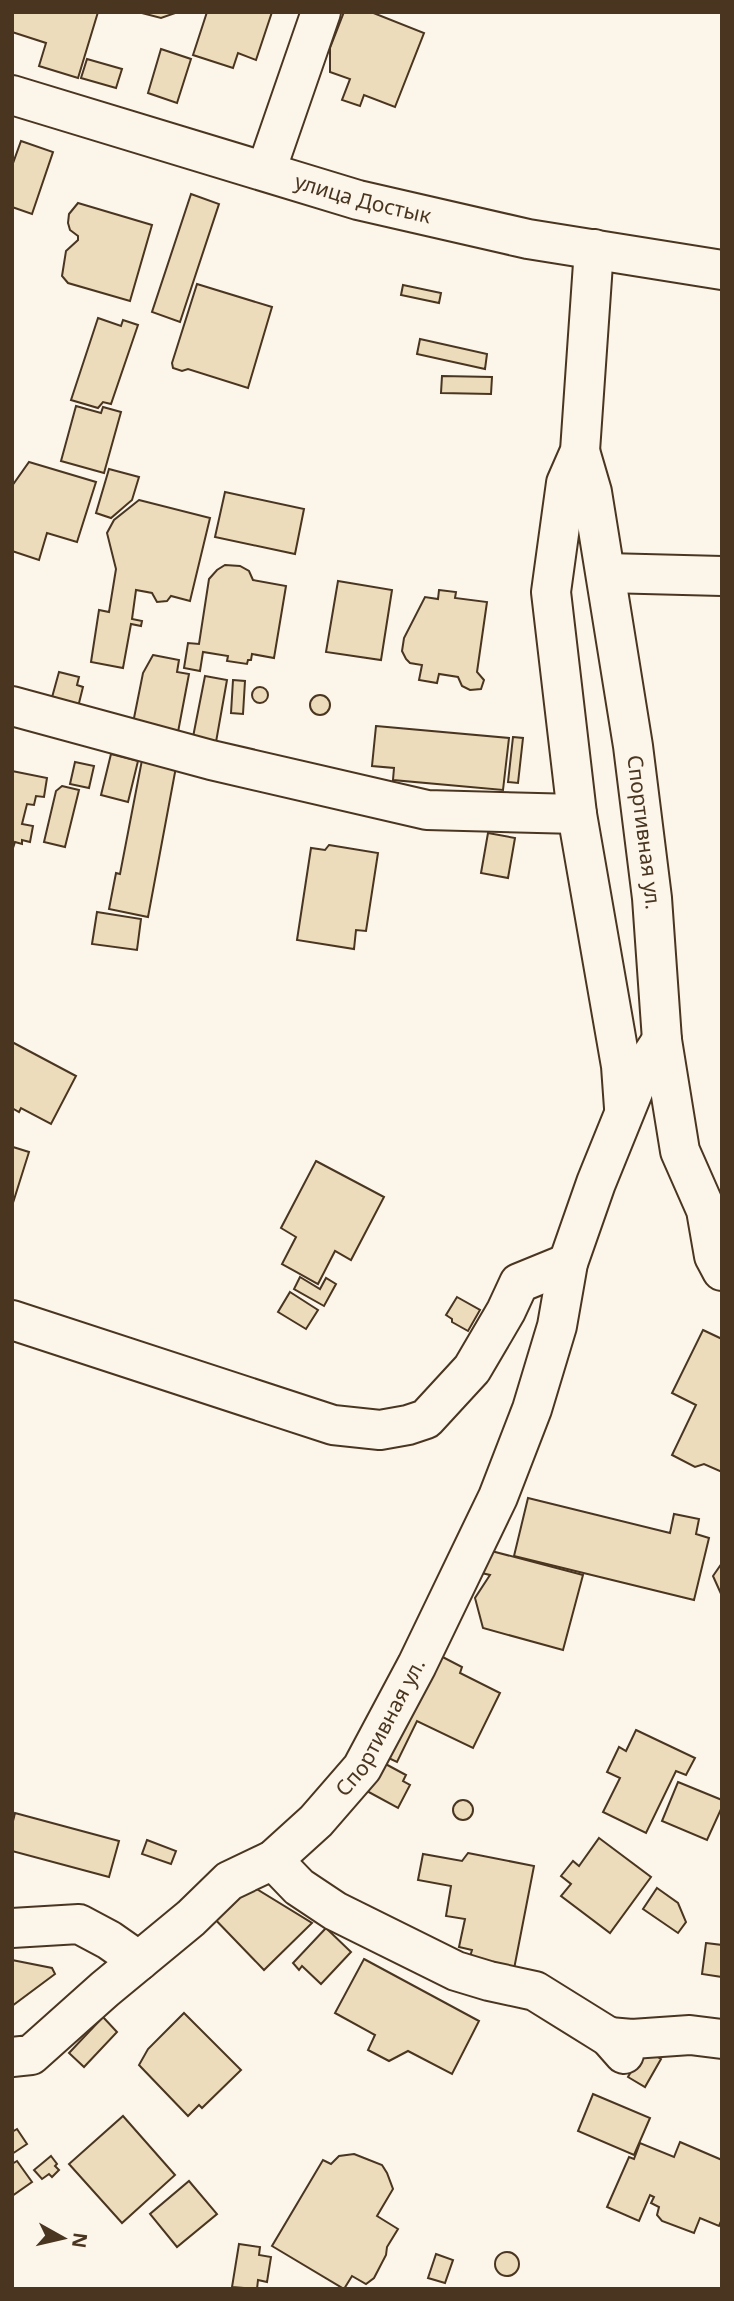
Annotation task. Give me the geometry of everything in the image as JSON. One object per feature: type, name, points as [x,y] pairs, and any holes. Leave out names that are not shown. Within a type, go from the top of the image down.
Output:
[{"type":"street","points":[[266,171],[321,12]]},
{"type":"street","name":"улица Достык","points":[[12,95],[358,200],[528,239],[722,270]]},
{"type":"street","name":"Спортивная ул.","points":[[594,249],[580,451],[592,492],[633,746],[652,898],[662,1040],[680,1151],[711,1216],[714,1256],[722,1271]]},
{"type":"street","name":"Спортивная ул.","points":[[580,451],[566,482],[551,592],[577,814],[621,1066],[624,1111]]},
{"type":"street","points":[[606,573],[722,576]]},
{"type":"street","points":[[12,706],[211,760],[426,810],[577,814]]},
{"type":"street","name":"Спортивная ул.","points":[[12,2057],[31,2055],[191,1918],[229,1881],[273,1860],[316,1821],[362,1768],[423,1653],[498,1497],[532,1409],[557,1326],[568,1263],[624,1111],[641,1072],[662,1040]]},
{"type":"street","points":[[12,1320],[333,1425],[380,1430],[426,1419],[472,1369],[519,1283],[568,1263]]},
{"type":"street","points":[[273,1860],[299,1887],[335,1911],[456,1971],[535,1991],[617,2046],[632,2039],[690,2035],[722,2039]]},
{"type":"street","points":[[12,1928],[79,1924],[109,1940],[139,1961]]},
{"type":"building","points":[[12,12],[98,12],[78,78],[39,66],[46,43],[12,32]]},
{"type":"building","points":[[138,12],[178,12],[161,18]]},
{"type":"building","points":[[207,12],[272,12],[256,60],[238,53],[233,68],[193,55]]},
{"type":"building","points":[[344,12],[371,12],[424,33],[395,107],[364,95],[360,106],[342,100],[350,79],[330,72],[330,48]]},
{"type":"building","points":[[161,49],[191,59],[177,103],[148,93]]},
{"type":"building","points":[[87,59],[122,69],[116,88],[81,78]]},
{"type":"building","points":[[21,141],[53,152],[32,214],[12,207],[12,166]]},
{"type":"building","points":[[191,194],[219,204],[180,322],[152,312]]},
{"type":"building","points":[[78,203],[152,225],[130,301],[68,283],[62,276],[66,251],[78,240],[68,223],[69,214]]},
{"type":"building","points":[[197,284],[272,307],[248,388],[188,369],[182,371],[173,368],[172,363]]},
{"type":"building","points":[[403,285],[441,293],[439,303],[401,295]]},
{"type":"building","points":[[98,318],[121,326],[123,320],[138,325],[111,404],[103,402],[98,408],[71,400]]},
{"type":"building","points":[[420,339],[487,354],[485,369],[417,354]]},
{"type":"building","points":[[442,376],[492,377],[491,394],[441,393]]},
{"type":"building","points":[[76,406],[101,413],[103,407],[121,412],[104,473],[61,461]]},
{"type":"building","points":[[29,462],[96,482],[77,542],[47,533],[39,560],[12,551],[12,486]]},
{"type":"building","points":[[109,469],[139,477],[132,500],[111,518],[96,513]]},
{"type":"building","points":[[225,492],[304,509],[295,554],[215,537]]},
{"type":"building","points":[[139,500],[210,518],[190,601],[171,596],[167,601],[157,602],[152,593],[136,590],[132,619],[142,621],[141,626],[131,624],[123,668],[91,662],[99,610],[109,612],[116,569],[107,533],[114,520]]},
{"type":"building","points":[[225,565],[240,566],[249,571],[253,580],[286,586],[274,658],[252,654],[247,664],[227,661],[228,656],[203,652],[200,671],[184,668],[188,643],[199,644],[209,579]]},
{"type":"building","points":[[338,581],[392,590],[381,660],[326,652]]},
{"type":"building","points":[[439,590],[456,592],[455,598],[487,602],[477,672],[484,680],[481,689],[470,690],[462,686],[458,677],[439,674],[437,683],[419,680],[422,665],[410,663],[402,651],[404,638],[425,597],[438,599]]},
{"type":"building","points":[[153,655],[179,660],[177,672],[189,674],[178,732],[133,723],[143,673]]},
{"type":"building","points":[[59,672],[79,677],[77,685],[83,687],[78,707],[51,701]]},
{"type":"building","points":[[205,676],[227,680],[216,742],[193,737]]},
{"type":"building","points":[[233,680],[245,681],[243,714],[231,713]]},
{"type":"building","points":[[260,687],[266,689],[266,701],[260,703],[254,701],[252,695],[254,689]]},
{"type":"building","points":[[320,695],[327,698],[330,705],[327,712],[320,715],[313,712],[310,705],[313,698]]},
{"type":"building","points":[[376,726],[509,738],[503,790],[393,780],[394,768],[372,766]]},
{"type":"building","points":[[513,737],[523,738],[518,783],[508,782]]},
{"type":"building","points":[[111,754],[138,761],[128,802],[101,795]]},
{"type":"building","points":[[142,760],[176,767],[148,917],[109,909],[116,873],[120,874]]},
{"type":"building","points":[[75,762],[94,766],[89,788],[70,784]]},
{"type":"building","points":[[12,771],[47,778],[44,797],[36,796],[34,805],[27,804],[22,824],[33,826],[30,842],[15,842],[13,848]]},
{"type":"building","points":[[62,786],[79,790],[65,847],[44,842],[56,791]]},
{"type":"building","points":[[488,833],[515,838],[508,878],[481,873]]},
{"type":"building","points":[[329,845],[378,853],[366,931],[356,930],[354,949],[297,940],[311,848],[325,850]]},
{"type":"building","points":[[97,912],[141,919],[137,950],[92,944]]},
{"type":"building","points":[[12,1042],[76,1076],[51,1124],[21,1108],[19,1112],[12,1108]]},
{"type":"building","points":[[13,1147],[29,1152],[12,1206],[12,1151]]},
{"type":"building","points":[[316,1161],[384,1197],[351,1260],[335,1251],[318,1284],[282,1264],[296,1237],[281,1228]]},
{"type":"building","points":[[300,1277],[320,1289],[326,1278],[336,1284],[324,1306],[294,1289]]},
{"type":"building","points":[[290,1292],[318,1310],[306,1329],[278,1312]]},
{"type":"building","points":[[457,1297],[480,1310],[468,1331],[452,1322],[446,1315]]},
{"type":"building","points":[[703,1330],[722,1339],[722,1472],[704,1464],[695,1467],[672,1455],[696,1405],[672,1393]]},
{"type":"building","points":[[528,1498],[670,1533],[674,1514],[699,1519],[696,1534],[709,1538],[694,1600],[514,1556]]},
{"type":"building","points":[[480,1548],[583,1575],[563,1650],[483,1628],[475,1598],[490,1575],[473,1571]]},
{"type":"building","points":[[722,1563],[722,1596],[713,1576]]},
{"type":"building","points":[[433,1652],[462,1667],[460,1673],[500,1693],[473,1748],[417,1721],[397,1762],[382,1755]]},
{"type":"building","points":[[636,1730],[695,1758],[686,1775],[676,1771],[646,1833],[603,1812],[620,1778],[607,1772],[619,1747],[626,1751]]},
{"type":"building","points":[[380,1761],[406,1775],[403,1781],[410,1785],[398,1808],[365,1790]]},
{"type":"building","points":[[678,1782],[722,1800],[722,1807],[707,1840],[662,1821]]},
{"type":"building","points":[[459,1800],[467,1800],[473,1810],[467,1820],[459,1820],[453,1814],[453,1806]]},
{"type":"building","points":[[15,1813],[119,1841],[109,1877],[12,1851]]},
{"type":"building","points":[[599,1838],[651,1877],[610,1933],[561,1896],[571,1884],[561,1876],[573,1861],[579,1866]]},
{"type":"building","points":[[147,1840],[176,1851],[171,1864],[142,1854]]},
{"type":"building","points":[[468,1853],[534,1866],[514,1969],[469,1960],[472,1950],[459,1947],[465,1919],[446,1916],[451,1886],[418,1880],[423,1854],[462,1861]]},
{"type":"building","points":[[242,1880],[312,1923],[264,1970],[208,1912]]},
{"type":"building","points":[[657,1888],[678,1903],[686,1922],[678,1933],[643,1909]]},
{"type":"building","points":[[326,1928],[351,1952],[321,1984],[302,1966],[299,1970],[293,1963]]},
{"type":"building","points":[[706,1943],[722,1945],[722,1977],[702,1974]]},
{"type":"building","points":[[364,1959],[479,2021],[452,2074],[408,2051],[389,2061],[368,2050],[375,2035],[335,2013]]},
{"type":"building","points":[[12,1960],[52,1968],[55,1974],[12,2006]]},
{"type":"building","points":[[184,2013],[241,2070],[202,2108],[199,2105],[188,2116],[139,2065],[148,2049]]},
{"type":"building","points":[[103,2017],[117,2032],[84,2067],[69,2053]]},
{"type":"building","points":[[644,2049],[661,2059],[645,2087],[628,2077]]},
{"type":"building","points":[[593,2094],[650,2118],[634,2155],[578,2131]]},
{"type":"building","points":[[123,2116],[175,2175],[122,2223],[69,2164]]},
{"type":"building","points":[[17,2129],[27,2144],[12,2154],[12,2132]]},
{"type":"building","points":[[680,2142],[722,2160],[722,2219],[719,2226],[700,2218],[694,2233],[662,2221],[657,2215],[659,2207],[651,2203],[654,2197],[650,2195],[639,2221],[607,2207],[629,2157],[634,2159],[640,2143],[674,2157]]},
{"type":"building","points":[[354,2154],[382,2165],[387,2173],[393,2189],[377,2216],[398,2229],[374,2278],[366,2284],[352,2276],[344,2289],[272,2246],[323,2160],[331,2164],[339,2156]]},
{"type":"building","points":[[51,2156],[59,2170],[52,2177],[49,2174],[42,2179],[34,2170]]},
{"type":"building","points":[[17,2161],[32,2182],[12,2196],[12,2164]]},
{"type":"building","points":[[189,2181],[217,2214],[177,2247],[150,2214]]},
{"type":"building","points":[[239,2244],[260,2247],[259,2255],[271,2257],[267,2282],[258,2280],[257,2289],[232,2287]]},
{"type":"building","points":[[507,2252],[516,2255],[519,2264],[516,2273],[507,2276],[498,2273],[495,2264],[498,2255]]},
{"type":"building","points":[[436,2254],[453,2260],[445,2283],[428,2278]]}]
